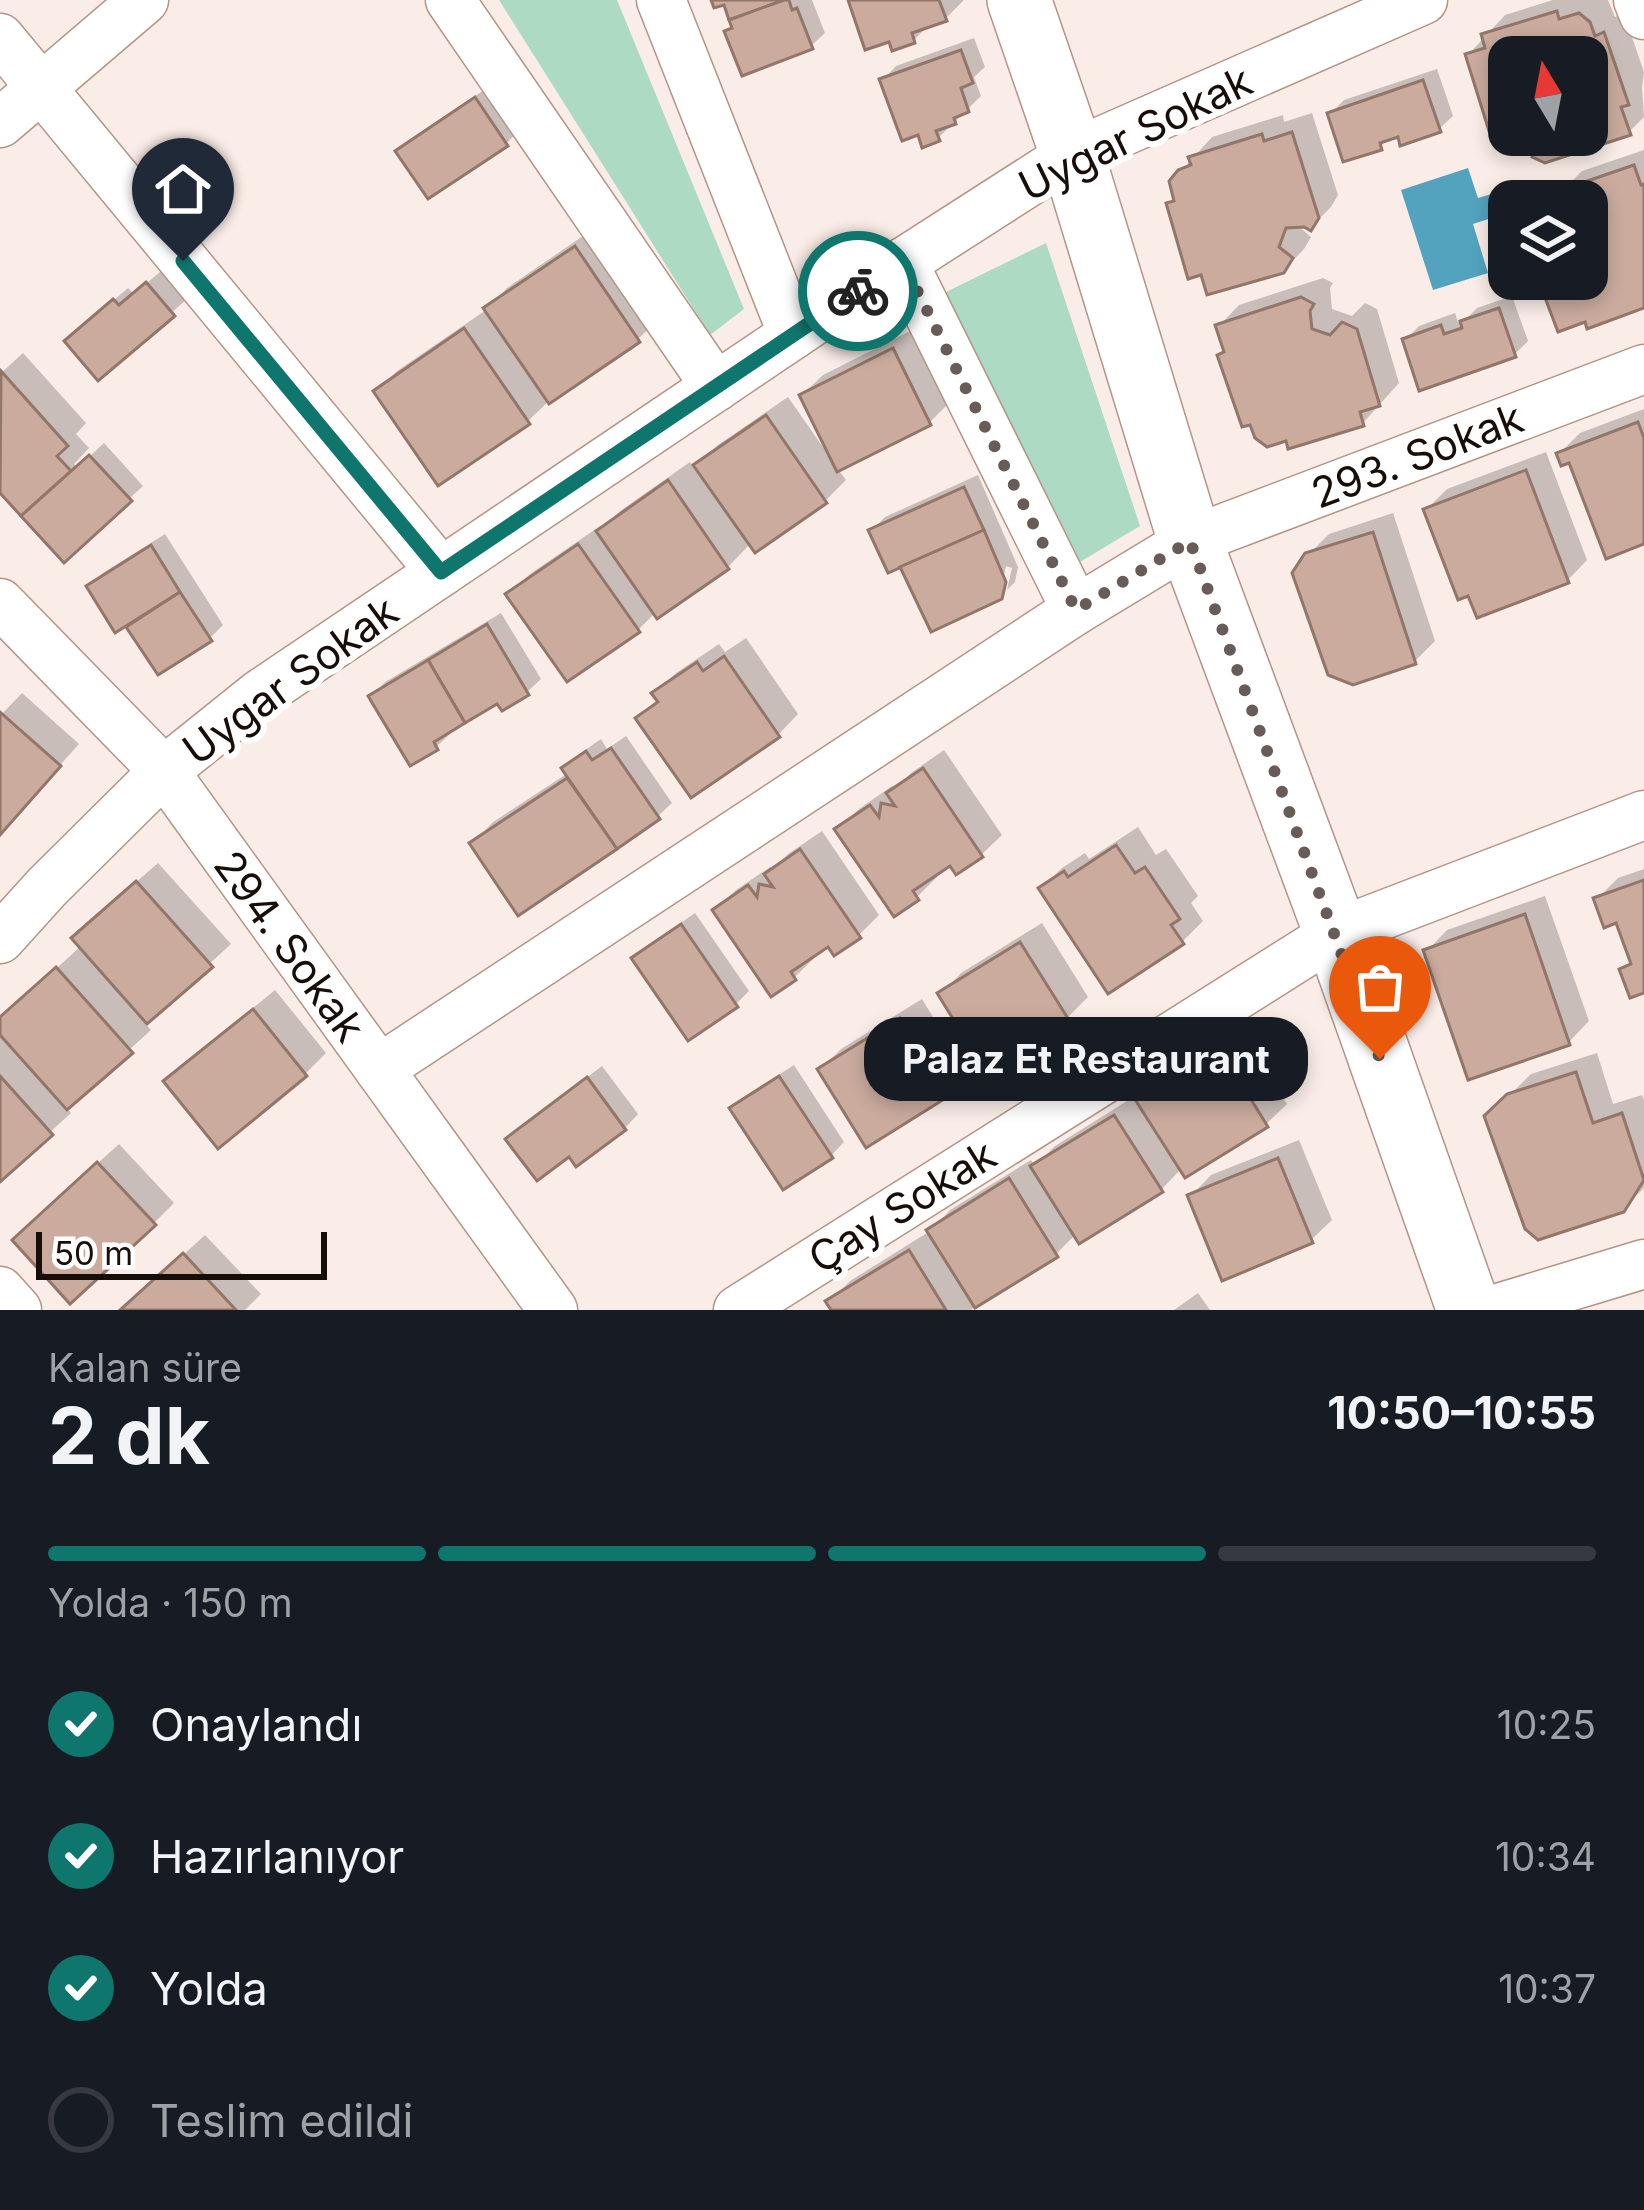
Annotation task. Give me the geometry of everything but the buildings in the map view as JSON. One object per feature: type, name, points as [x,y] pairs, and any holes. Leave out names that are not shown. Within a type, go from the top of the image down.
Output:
[{"type":"main road","points":[[1019,0],[1072,154],[1190,541],[1469,1310]]},
{"type":"street","points":[[0,123],[144,0]]},
{"type":"street","points":[[450,0],[716,387]]},
{"type":"street","points":[[661,0],[793,335]]},
{"type":"street","name":"Uygar Sokak","points":[[0,939],[164,771],[260,694],[903,262],[1072,154],[1423,0]]},
{"type":"street","points":[[1638,0],[1644,15]]},
{"type":"street","points":[[0,38],[441,572]]},
{"type":"street","points":[[903,262],[1076,610]]},
{"type":"street","name":"293. Sokak","points":[[379,1069],[1076,610],[1190,541],[1644,369]]},
{"type":"street","name":"294. Sokak","points":[[0,603],[164,771],[554,1310]]},
{"type":"street","name":"Çay Sokak","points":[[738,1310],[1336,933],[1644,815]]},
{"type":"street","points":[[1492,1310],[1644,1264]]},
{"type":"street","points":[[0,1291],[17,1310]]},
{"type":"green space","points":[[499,0],[617,0],[744,309],[710,335]]},
{"type":"green space","points":[[1046,243],[1140,526],[1075,565],[940,295]]},
{"type":"water","points":[[1468,168],[1478,198],[1488,195],[1488,219],[1473,224],[1488,273],[1433,290],[1401,190]]},
{"type":"way so far","points":[[858,291],[903,262],[1076,610],[1190,541],[1380,1059]]},
{"type":"place","name":"Palaz Et Restaurant","points":[[1380,1059]]},
{"type":"route","points":[[183,261],[441,572],[858,291]]}]
